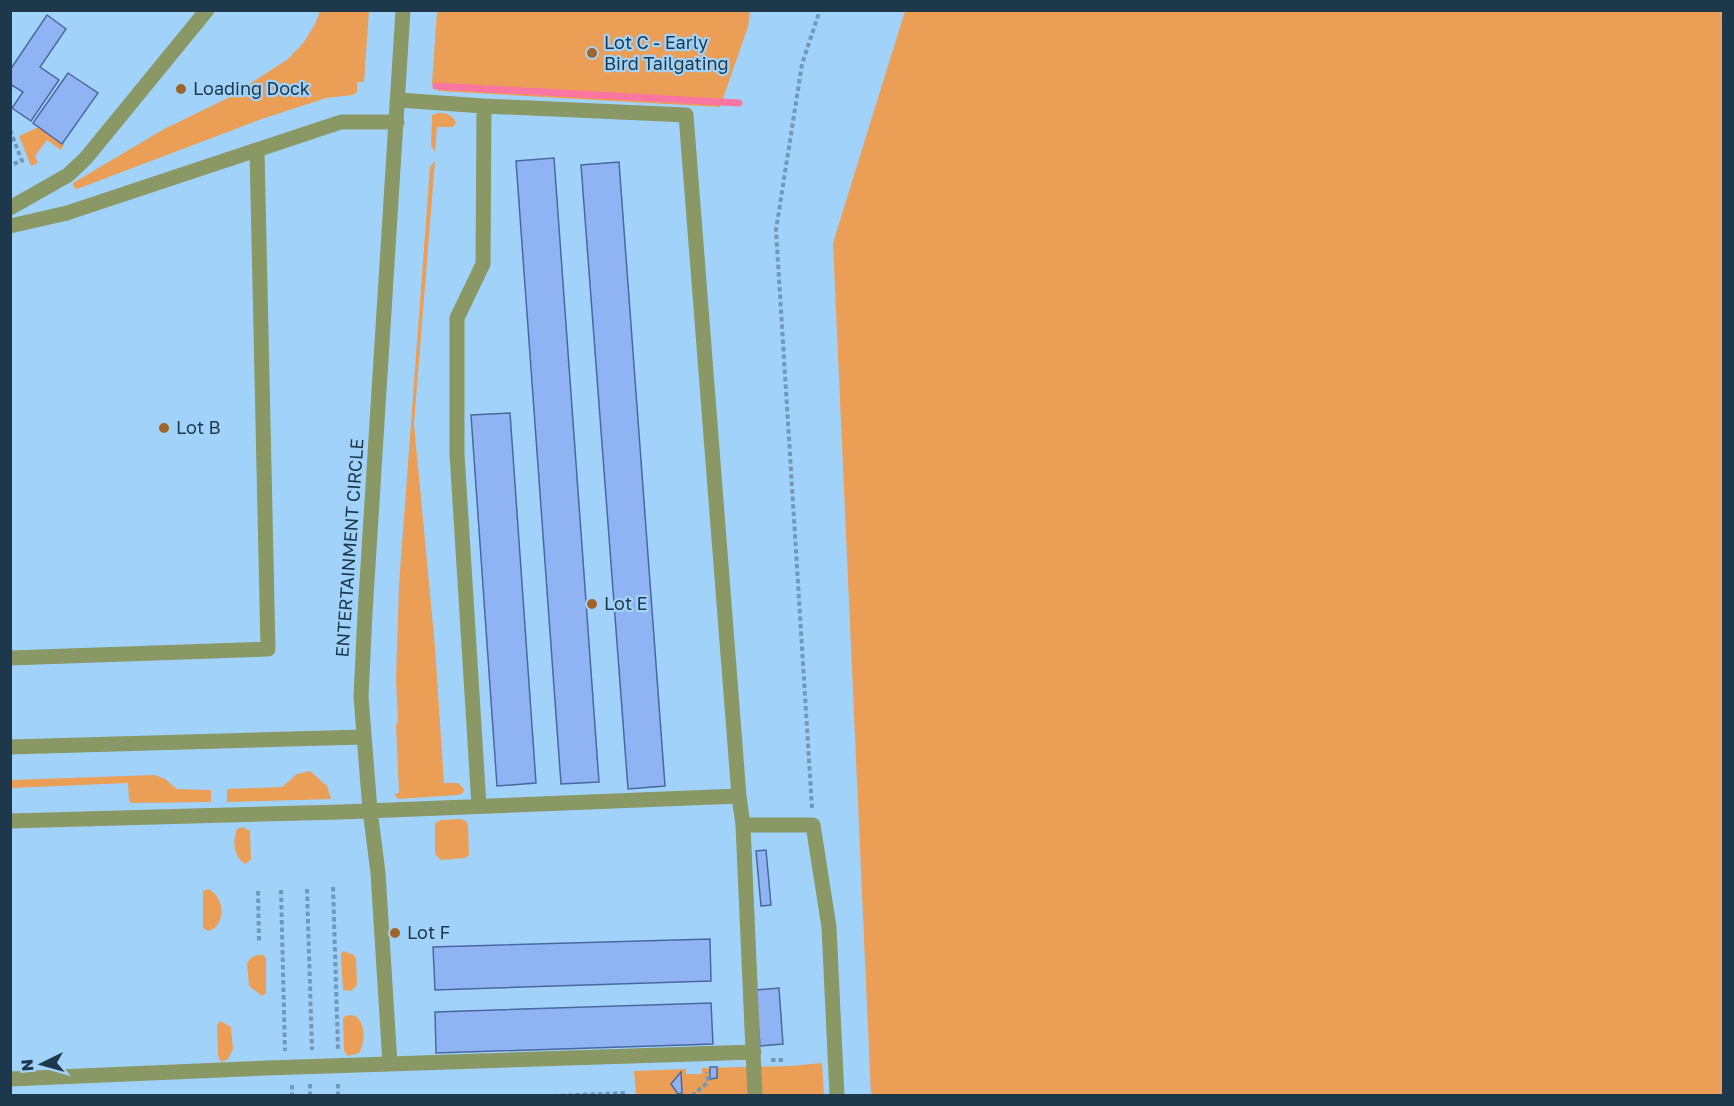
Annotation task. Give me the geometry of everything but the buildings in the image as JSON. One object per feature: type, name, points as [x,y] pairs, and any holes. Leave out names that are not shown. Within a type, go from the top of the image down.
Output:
[{"type":"street","points":[[10,208],[68,175],[86,158],[207,10]]},
{"type":"street","name":"ENTERTAINMENT CIRCLE","points":[[390,1064],[378,873],[370,810],[361,697],[403,10]]},
{"type":"street","points":[[398,100],[686,116],[743,825],[755,1095]]},
{"type":"street","points":[[479,806],[457,454],[457,318],[483,264],[484,106]]},
{"type":"street","points":[[10,226],[67,213],[341,122],[397,122]]},
{"type":"street","points":[[10,658],[268,649],[257,150]]},
{"type":"street","points":[[10,747],[363,736]]},
{"type":"street","points":[[10,821],[341,812],[739,796]]},
{"type":"street","points":[[743,825],[813,825],[829,927],[837,1095]]},
{"type":"street","points":[[10,1079],[754,1052]]},
{"type":"path","points":[[813,825],[776,230],[802,64],[819,10]]},
{"type":"path","points":[[10,130],[22,161],[10,165]]},
{"type":"path","points":[[333,887],[338,1054]]},
{"type":"path","points":[[307,889],[312,1055]]},
{"type":"path","points":[[281,890],[285,1055]]},
{"type":"path","points":[[258,891],[259,941]]},
{"type":"path","points":[[692,1095],[708,1082],[707,1054]]},
{"type":"path","points":[[553,1095],[625,1093]]},
{"type":"shaded area","name":"Lot C - Early Bird Tailgating","points":[[437,10],[750,11],[748,27],[720,107],[439,91],[432,84]]},
{"type":"shaded area","points":[[320,11],[369,11],[364,82],[357,82],[357,92],[353,95],[326,98],[259,120],[77,189],[74,188],[73,183],[164,129],[228,98],[288,59],[304,42]]},
{"type":"shaded area","points":[[905,11],[1721,11],[1724,35],[1723,1095],[871,1095],[833,243]]},
{"type":"shaded area","points":[[438,113],[449,115],[456,123],[453,127],[437,127],[435,152],[431,145],[432,115]]},
{"type":"shaded area","points":[[39,127],[64,145],[61,150],[47,140],[35,156],[38,163],[31,166],[19,136]]},
{"type":"shaded area","points":[[435,161],[414,424],[435,647],[444,783],[458,783],[464,789],[463,793],[458,795],[398,799],[394,794],[399,793],[396,680],[399,585],[430,167]]},
{"type":"shaded area","points":[[310,771],[327,786],[331,799],[227,802],[227,789],[282,787],[297,774]]},
{"type":"shaded area","points":[[155,775],[165,779],[177,789],[211,790],[211,802],[131,803],[128,783],[11,788],[11,780]]},
{"type":"shaded area","points":[[461,819],[468,825],[469,855],[465,858],[441,860],[435,854],[435,823],[441,820]]},
{"type":"shaded area","points":[[243,827],[250,831],[251,859],[246,864],[239,858],[234,844],[237,829]]},
{"type":"shaded area","points":[[208,889],[218,898],[222,911],[218,923],[208,931],[203,928],[203,891]]},
{"type":"shaded area","points":[[343,951],[354,955],[356,959],[357,985],[351,991],[343,990],[341,954]]},
{"type":"shaded area","points":[[257,955],[263,955],[266,958],[266,993],[262,996],[249,986],[247,963]]},
{"type":"shaded area","points":[[352,1015],[360,1021],[364,1037],[359,1053],[348,1056],[344,1051],[343,1019],[345,1016]]},
{"type":"shaded area","points":[[220,1021],[231,1027],[233,1049],[228,1059],[222,1062],[218,1056],[217,1025]]},
{"type":"shaded area","points":[[822,1063],[824,1095],[636,1095],[634,1071],[686,1069],[686,1074],[702,1074],[702,1068]]},
{"type":"waterway","points":[[436,86],[739,103]]},
{"type":"place","name":"Lot C - Early Bird Tailgating","points":[[592,53]]},
{"type":"place","name":"Loading Dock","points":[[181,89]]},
{"type":"place","name":"Lot B","points":[[164,428]]},
{"type":"place","name":"Lot E","points":[[592,604]]},
{"type":"place","name":"Lot F","points":[[395,933]]}]
